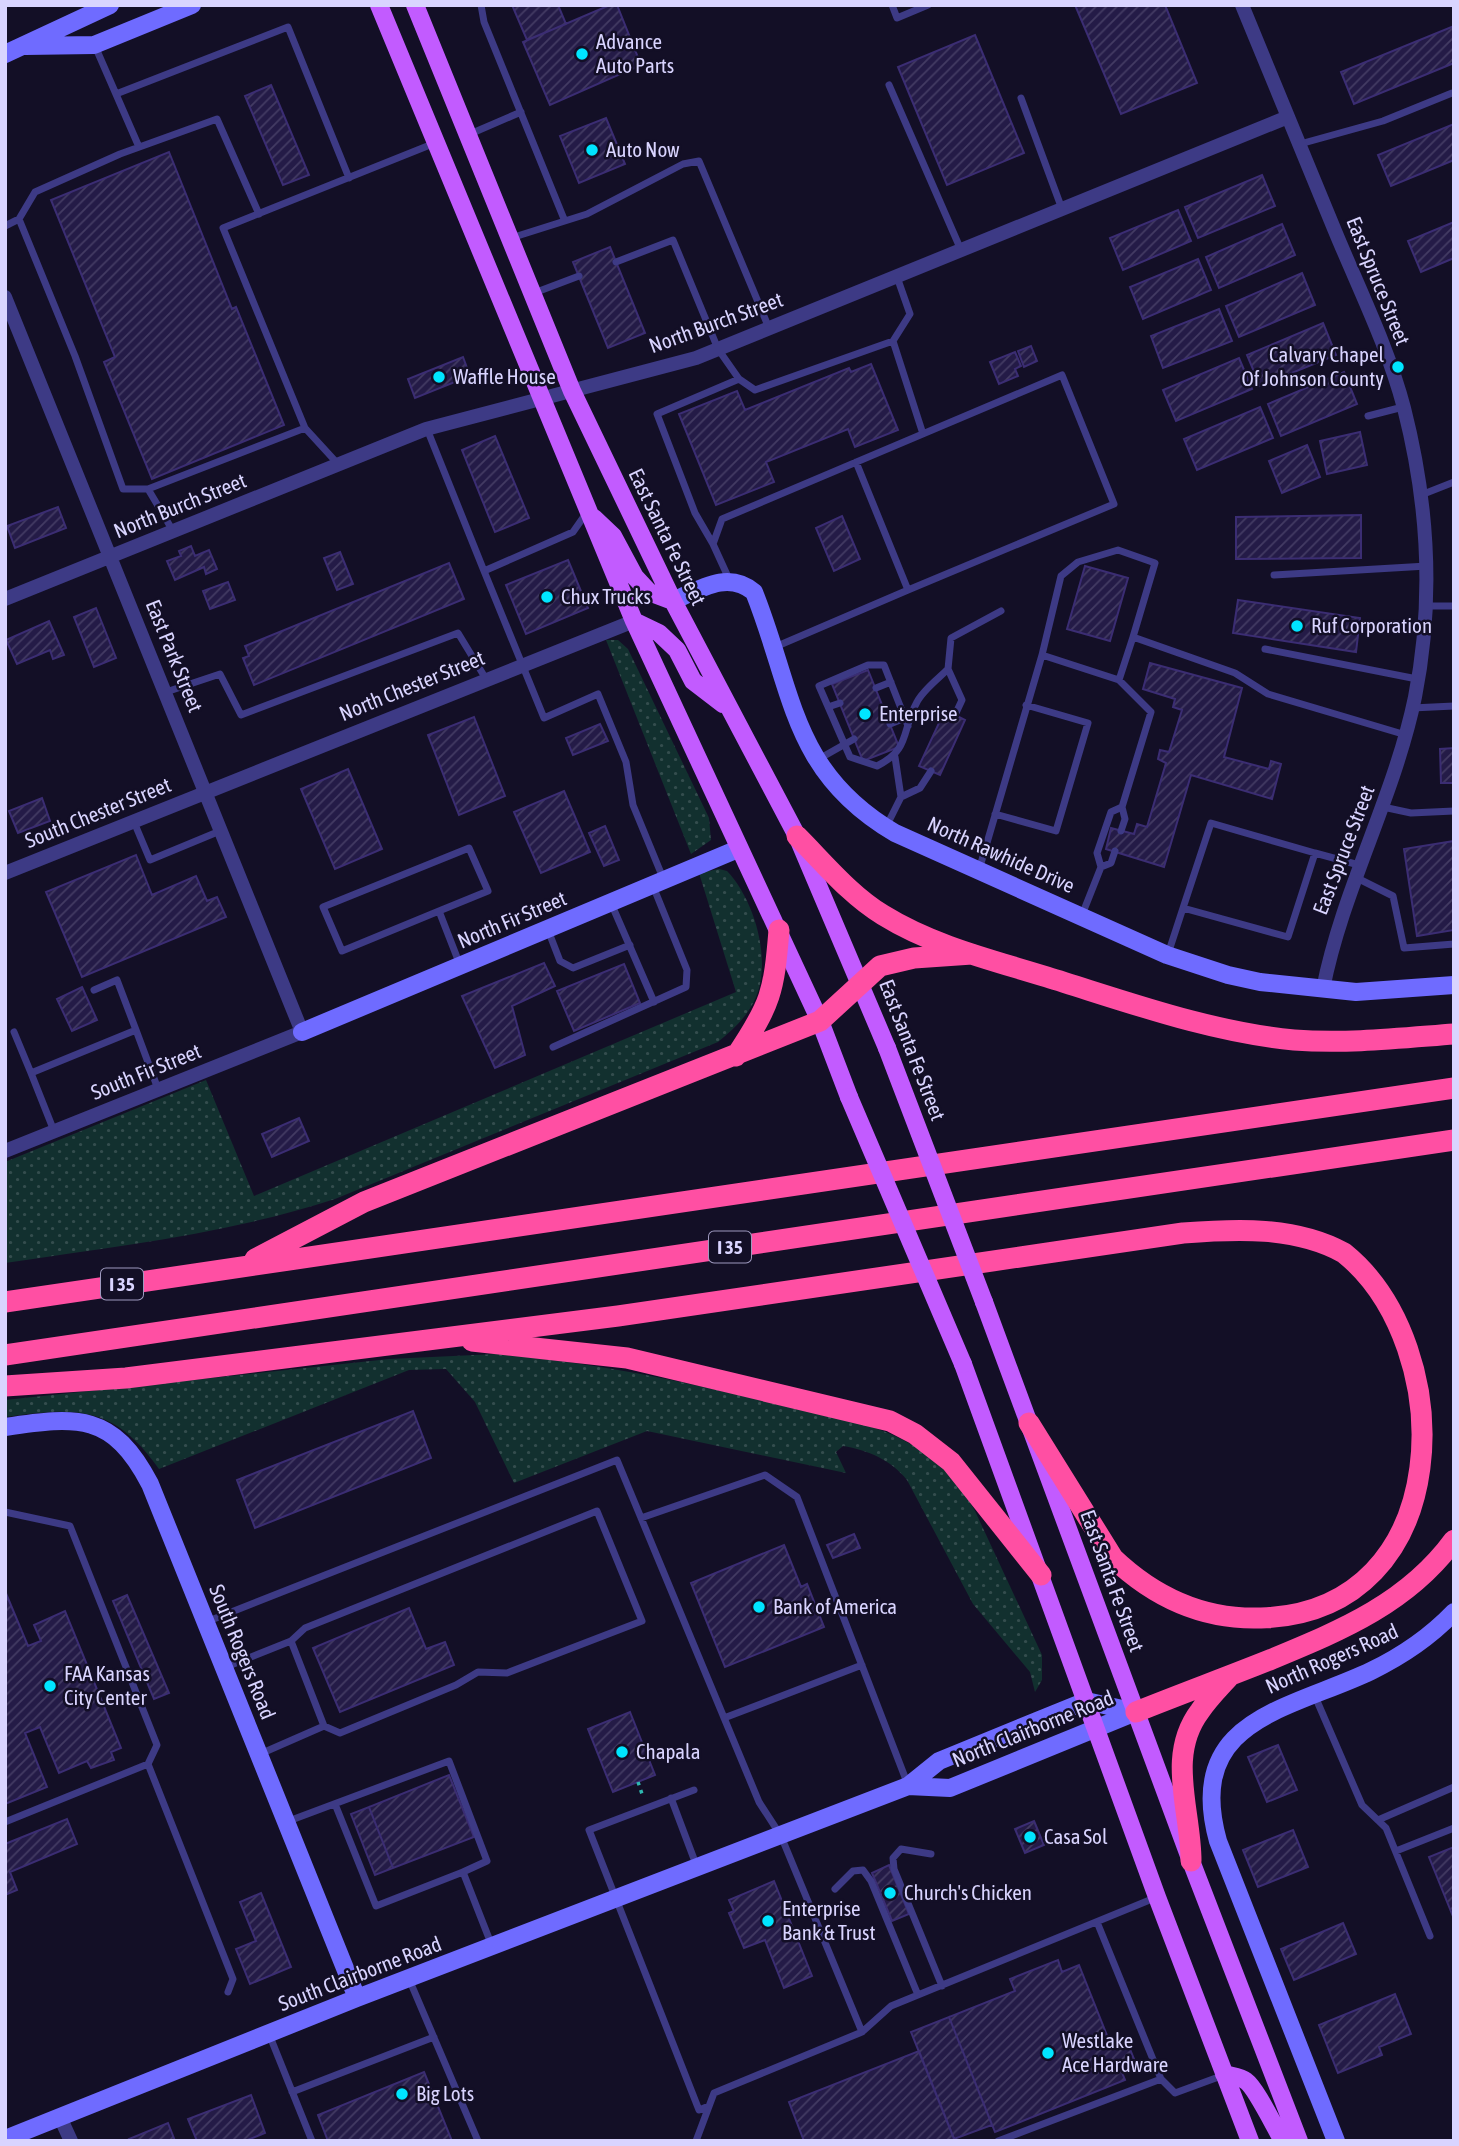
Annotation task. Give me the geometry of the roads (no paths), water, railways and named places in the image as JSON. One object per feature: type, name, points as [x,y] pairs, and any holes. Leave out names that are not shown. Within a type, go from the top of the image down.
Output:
[{"type":"highway","points":[[797,836],[860,898],[881,914],[918,933],[972,954],[1153,1010],[1255,1035],[1345,1041],[1454,1034]]},
{"type":"highway","points":[[736,1056],[761,1019],[772,993],[779,930]]},
{"type":"highway","points":[[240,1267],[364,1202],[820,1021],[861,980],[880,966],[895,961],[972,954]]},
{"type":"highway","name":"I 35","points":[[5,1302],[1454,1088]]},
{"type":"highway","name":"I 35","points":[[5,1354],[1454,1140]]},
{"type":"highway","points":[[5,1386],[126,1378],[618,1316],[1218,1230],[1283,1233],[1342,1252],[1387,1283],[1418,1321]]},
{"type":"highway","points":[[450,1337],[490,1345],[627,1358],[890,1421],[915,1434],[951,1462],[1041,1575]]},
{"type":"highway","points":[[1029,1423],[1113,1558],[1151,1590],[1177,1603],[1226,1617],[1273,1618],[1301,1614],[1353,1592],[1394,1559],[1425,1516],[1435,1494]]},
{"type":"highway","points":[[1136,1712],[1230,1676],[1373,1614],[1412,1587],[1454,1540]]},
{"type":"highway","points":[[1191,1861],[1191,1833],[1181,1760],[1198,1713],[1230,1676]]},
{"type":"main road","points":[[379,5],[540,400],[634,621],[820,1021],[849,1097],[963,1364],[1157,1897],[1251,2141]]},
{"type":"main road","name":"East Santa Fe Street","points":[[415,5],[572,391],[725,706],[797,836],[861,980],[1191,1861],[1299,2141]]},
{"type":"main road","points":[[587,511],[613,536],[635,577],[649,592],[673,601]]},
{"type":"main road","points":[[634,621],[659,633],[668,641],[677,650],[693,681],[725,706]]},
{"type":"main road","points":[[1224,2074],[1245,2080],[1255,2090],[1261,2106],[1283,2141]]},
{"type":"street","points":[[5,54],[110,5]]},
{"type":"street","points":[[25,46],[94,45],[192,5]]},
{"type":"street","name":"East Spruce Street","points":[[1242,5],[1383,348],[1404,407],[1421,495],[1427,566],[1418,679],[1406,735],[1383,807],[1356,871],[1337,926],[1323,989]]},
{"type":"street","name":"North Burch Street","points":[[5,600],[426,429],[696,358],[1287,117]]},
{"type":"street","name":"East Park Street","points":[[5,297],[10,322],[111,556],[302,1032]]},
{"type":"street","points":[[673,601],[730,580]]},
{"type":"street","name":"North Rawhide Drive","points":[[730,580],[743,583],[754,592],[796,721],[817,761],[855,805],[886,827],[1167,955],[1260,982],[1377,992],[1454,985]]},
{"type":"street","name":"North Chester Street","points":[[207,792],[634,621]]},
{"type":"street","name":"South Chester Street","points":[[5,873],[207,792]]},
{"type":"street","name":"North Fir Street","points":[[302,1032],[738,849]]},
{"type":"street","name":"South Fir Street","points":[[5,1151],[302,1032]]},
{"type":"street","name":"South Rogers Road","points":[[5,1427],[57,1419],[95,1426],[112,1434],[135,1455],[150,1484],[357,1998]]},
{"type":"street","name":"North Rogers Road","points":[[1336,2141],[1217,1841],[1212,1819],[1212,1779],[1227,1746],[1266,1713],[1370,1671],[1412,1649],[1454,1612]]},
{"type":"street","name":"North Clairborne Road","points":[[733,1854],[908,1786],[939,1761],[1086,1701],[1136,1712]]},
{"type":"street","name":"North Clairborne Road","points":[[908,1786],[950,1788],[1136,1712]]},
{"type":"street","name":"South Clairborne Road","points":[[5,2139],[357,1998],[733,1854]]},
{"type":"street","points":[[60,2117],[71,2141]]},
{"type":"lane","points":[[481,5],[484,22],[564,219]]},
{"type":"lane","points":[[892,5],[897,18],[928,5]]},
{"type":"lane","points":[[116,94],[288,27],[349,177]]},
{"type":"lane","points":[[94,45],[139,148]]},
{"type":"lane","points":[[890,85],[961,250]]},
{"type":"lane","points":[[1299,145],[1383,121],[1452,93]]},
{"type":"lane","points":[[1021,98],[1062,209]]},
{"type":"lane","points":[[468,135],[521,112]]},
{"type":"lane","points":[[5,226],[19,219],[35,192],[139,148],[217,119],[259,214]]},
{"type":"lane","points":[[338,464],[305,428],[223,228],[436,142]]},
{"type":"lane","points":[[510,238],[587,214],[682,164],[699,161],[769,328]]},
{"type":"lane","points":[[19,219],[123,489],[148,489],[305,428]]},
{"type":"lane","points":[[616,262],[673,240],[718,349],[739,379],[755,390],[893,341],[910,314],[897,276]]},
{"type":"lane","points":[[533,293],[579,276]]},
{"type":"lane","points":[[893,341],[923,434]]},
{"type":"lane","points":[[713,544],[722,519],[1062,375],[1114,504],[773,648]]},
{"type":"lane","points":[[730,580],[695,513],[657,414],[739,379]]},
{"type":"lane","points":[[1368,416],[1404,407]]},
{"type":"lane","points":[[426,429],[544,718],[598,694],[626,762],[632,805],[687,970],[686,987],[553,1047]]},
{"type":"lane","points":[[856,462],[908,590]]},
{"type":"lane","points":[[1421,495],[1454,482]]},
{"type":"lane","points":[[148,489],[173,531]]},
{"type":"lane","points":[[484,571],[573,532],[587,511]]},
{"type":"lane","points":[[979,871],[1042,655],[1061,576],[1078,562],[1118,550],[1155,563],[1119,680]]},
{"type":"lane","points":[[1274,575],[1427,566]]},
{"type":"lane","points":[[1425,606],[1454,606]]},
{"type":"lane","points":[[955,715],[962,700],[948,669],[951,638],[1001,611]]},
{"type":"lane","points":[[166,692],[220,674],[241,715],[458,633],[486,679]]},
{"type":"lane","points":[[1133,637],[1235,673],[1268,694],[1406,735]]},
{"type":"lane","points":[[1265,649],[1418,679]]},
{"type":"lane","points":[[1042,655],[1119,680],[1151,712],[1122,807],[1125,819],[1121,831]]},
{"type":"lane","points":[[895,757],[877,766],[850,757],[819,686],[869,665],[884,665],[908,726]]},
{"type":"lane","points":[[886,827],[901,797],[895,757],[917,700],[948,669]]},
{"type":"lane","points":[[876,688],[891,682]]},
{"type":"lane","points":[[828,707],[840,703]]},
{"type":"lane","points":[[995,814],[1056,831],[1088,723],[1027,705]]},
{"type":"lane","points":[[1412,708],[1454,706]]},
{"type":"lane","points":[[890,724],[905,718]]},
{"type":"lane","points":[[817,761],[854,739]]},
{"type":"lane","points":[[901,797],[920,788],[931,771]]},
{"type":"lane","points":[[1082,916],[1101,867],[1097,853],[1111,812],[1122,807]]},
{"type":"lane","points":[[1383,807],[1411,813],[1454,811]]},
{"type":"lane","points":[[134,821],[150,860],[223,830]]},
{"type":"lane","points":[[1167,955],[1211,823],[1315,853],[1356,871],[1393,896],[1404,948],[1454,944]]},
{"type":"lane","points":[[469,849],[488,891],[439,911],[342,951],[323,907],[469,849]]},
{"type":"lane","points":[[1101,867],[1111,863],[1115,851]]},
{"type":"lane","points":[[1183,908],[1288,937],[1315,853]]},
{"type":"lane","points":[[611,902],[654,1002]]},
{"type":"lane","points":[[439,911],[461,966]]},
{"type":"lane","points":[[547,929],[560,961],[573,968],[630,946]]},
{"type":"lane","points":[[94,990],[117,979],[158,1090]]},
{"type":"lane","points":[[31,1073],[136,1030]]},
{"type":"lane","points":[[14,1032],[54,1131]]},
{"type":"lane","points":[[206,1622],[617,1460],[763,1811],[781,1836],[862,2032]]},
{"type":"lane","points":[[641,1518],[765,1475],[797,1497],[908,1786]]},
{"type":"lane","points":[[224,1667],[291,1641],[305,1628],[597,1511],[642,1621],[507,1674],[478,1671],[456,1685],[340,1733],[324,1726],[291,1641]]},
{"type":"lane","points":[[5,1512],[70,1526],[157,1745],[148,1764],[5,1822]]},
{"type":"lane","points":[[724,1718],[862,1665]]},
{"type":"lane","points":[[1314,1694],[1362,1805],[1386,1828],[1430,1936]]},
{"type":"lane","points":[[259,1754],[324,1726]]},
{"type":"lane","points":[[286,1822],[449,1762],[487,1861],[376,1906],[335,1804]]},
{"type":"lane","points":[[148,1764],[233,1979],[228,1992]]},
{"type":"lane","points":[[1378,1820],[1454,1787]]},
{"type":"lane","points":[[694,1790],[589,1830],[699,2110],[709,2106]]},
{"type":"lane","points":[[671,1798],[697,1868]]},
{"type":"lane","points":[[1396,1851],[1454,1828]]},
{"type":"lane","points":[[931,1854],[901,1849],[893,1858],[894,1869],[942,1986]]},
{"type":"lane","points":[[835,1889],[853,1871],[863,1871],[871,1881],[918,1995]]},
{"type":"lane","points":[[463,1872],[492,1947]]},
{"type":"lane","points":[[696,2141],[714,2093],[862,2032],[891,2006],[1157,1897]]},
{"type":"lane","points":[[1097,1922],[1161,2079],[1175,2092],[1224,2074]]},
{"type":"lane","points":[[409,1979],[478,2141]]},
{"type":"lane","points":[[269,2034],[312,2141]]},
{"type":"lane","points":[[292,2092],[434,2037]]},
{"type":"lane","points":[[998,2141],[1161,2079]]},
{"type":"place","name":"Advance Auto Parts","points":[[582,54]]},
{"type":"place","name":"Auto Now","points":[[592,150]]},
{"type":"place","name":"Calvary Chapel Of Johnson County","points":[[1398,367]]},
{"type":"place","name":"Waffle House","points":[[439,377]]},
{"type":"place","name":"Chux Trucks","points":[[547,597]]},
{"type":"place","name":"Ruf Corporation","points":[[1297,626]]},
{"type":"place","name":"Enterprise","points":[[865,714]]},
{"type":"place","name":"Bank of America","points":[[759,1607]]},
{"type":"place","name":"FAA Kansas City Center","points":[[50,1686]]},
{"type":"place","name":"Chapala","points":[[622,1752]]},
{"type":"place","name":"Casa Sol","points":[[1030,1837]]},
{"type":"place","name":"Church's Chicken","points":[[890,1893]]},
{"type":"place","name":"Enterprise Bank & Trust","points":[[768,1921]]},
{"type":"place","name":"Westlake Ace Hardware","points":[[1048,2053]]},
{"type":"place","name":"Big Lots","points":[[402,2094]]}]
